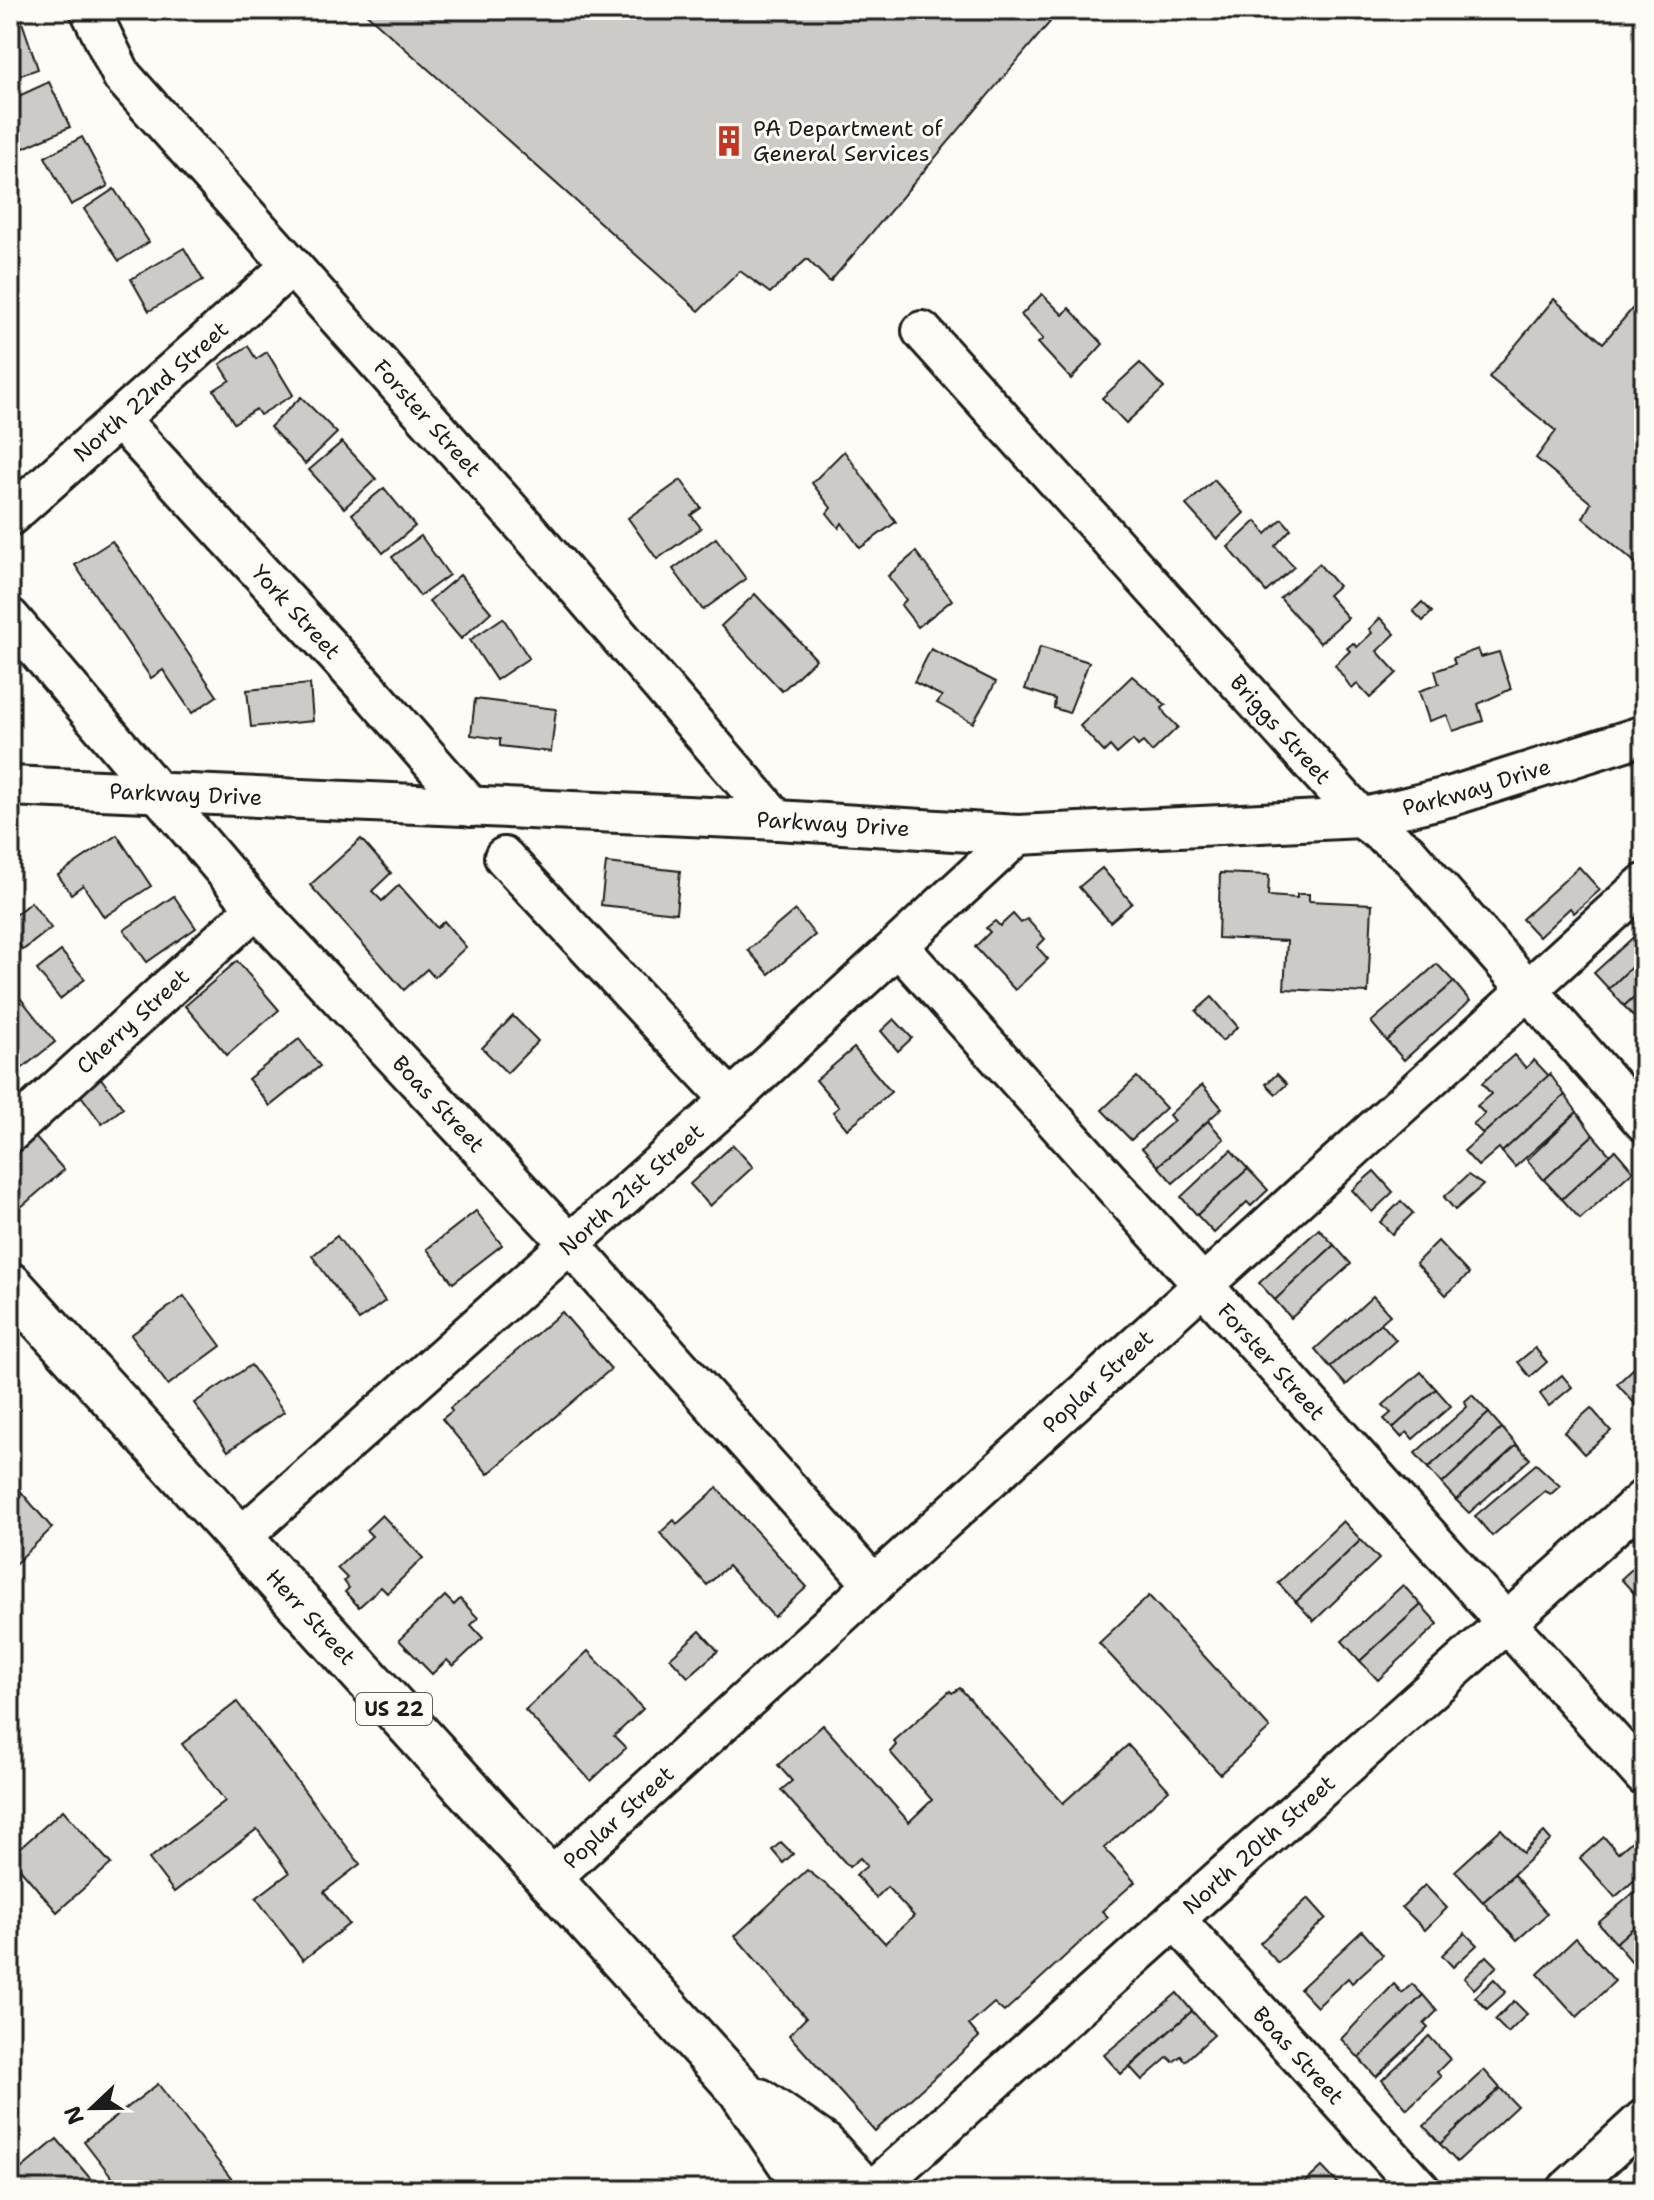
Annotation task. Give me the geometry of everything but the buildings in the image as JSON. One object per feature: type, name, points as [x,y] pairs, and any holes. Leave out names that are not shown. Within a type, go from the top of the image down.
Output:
[{"type":"main road","name":"Herr Street","points":[[10,1285],[740,2089],[795,2170],[814,2190]]},
{"type":"main road","name":"Herr Street","points":[[740,2089],[823,2145],[864,2190]]},
{"type":"street","name":"Forster Street","points":[[90,10],[122,76],[526,528],[777,820]]},
{"type":"street","name":"North 22nd Street","points":[[10,516],[291,266]]},
{"type":"street","name":"Briggs Street","points":[[922,331],[1361,818],[1407,852],[1644,1122]]},
{"type":"street","name":"York Street","points":[[119,419],[376,698],[471,807]]},
{"type":"street","name":"Boas Street","points":[[10,618],[256,908],[569,1243],[874,1585]]},
{"type":"street","name":"Parkway Drive","points":[[10,786],[777,820],[1018,835],[1361,818],[1452,796],[1644,735]]},
{"type":"street","name":"North 21st Street","points":[[240,1538],[900,948],[1018,835]]},
{"type":"street","points":[[504,857],[731,1100]]},
{"type":"street","name":"Poplar Street","points":[[550,1879],[1644,884]]},
{"type":"street","name":"Cherry Street","points":[[10,1133],[256,908]]},
{"type":"street","name":"Forster Street","points":[[900,948],[1644,1776]]},
{"type":"street","name":"North 20th Street","points":[[873,2190],[1644,1499]]},
{"type":"street","name":"Boas Street","points":[[1175,1919],[1421,2190]]},
{"type":"street","points":[[1567,2190],[1644,2119]]},
{"type":"place","name":"PA Department of General Services","points":[[729,141]]}]
